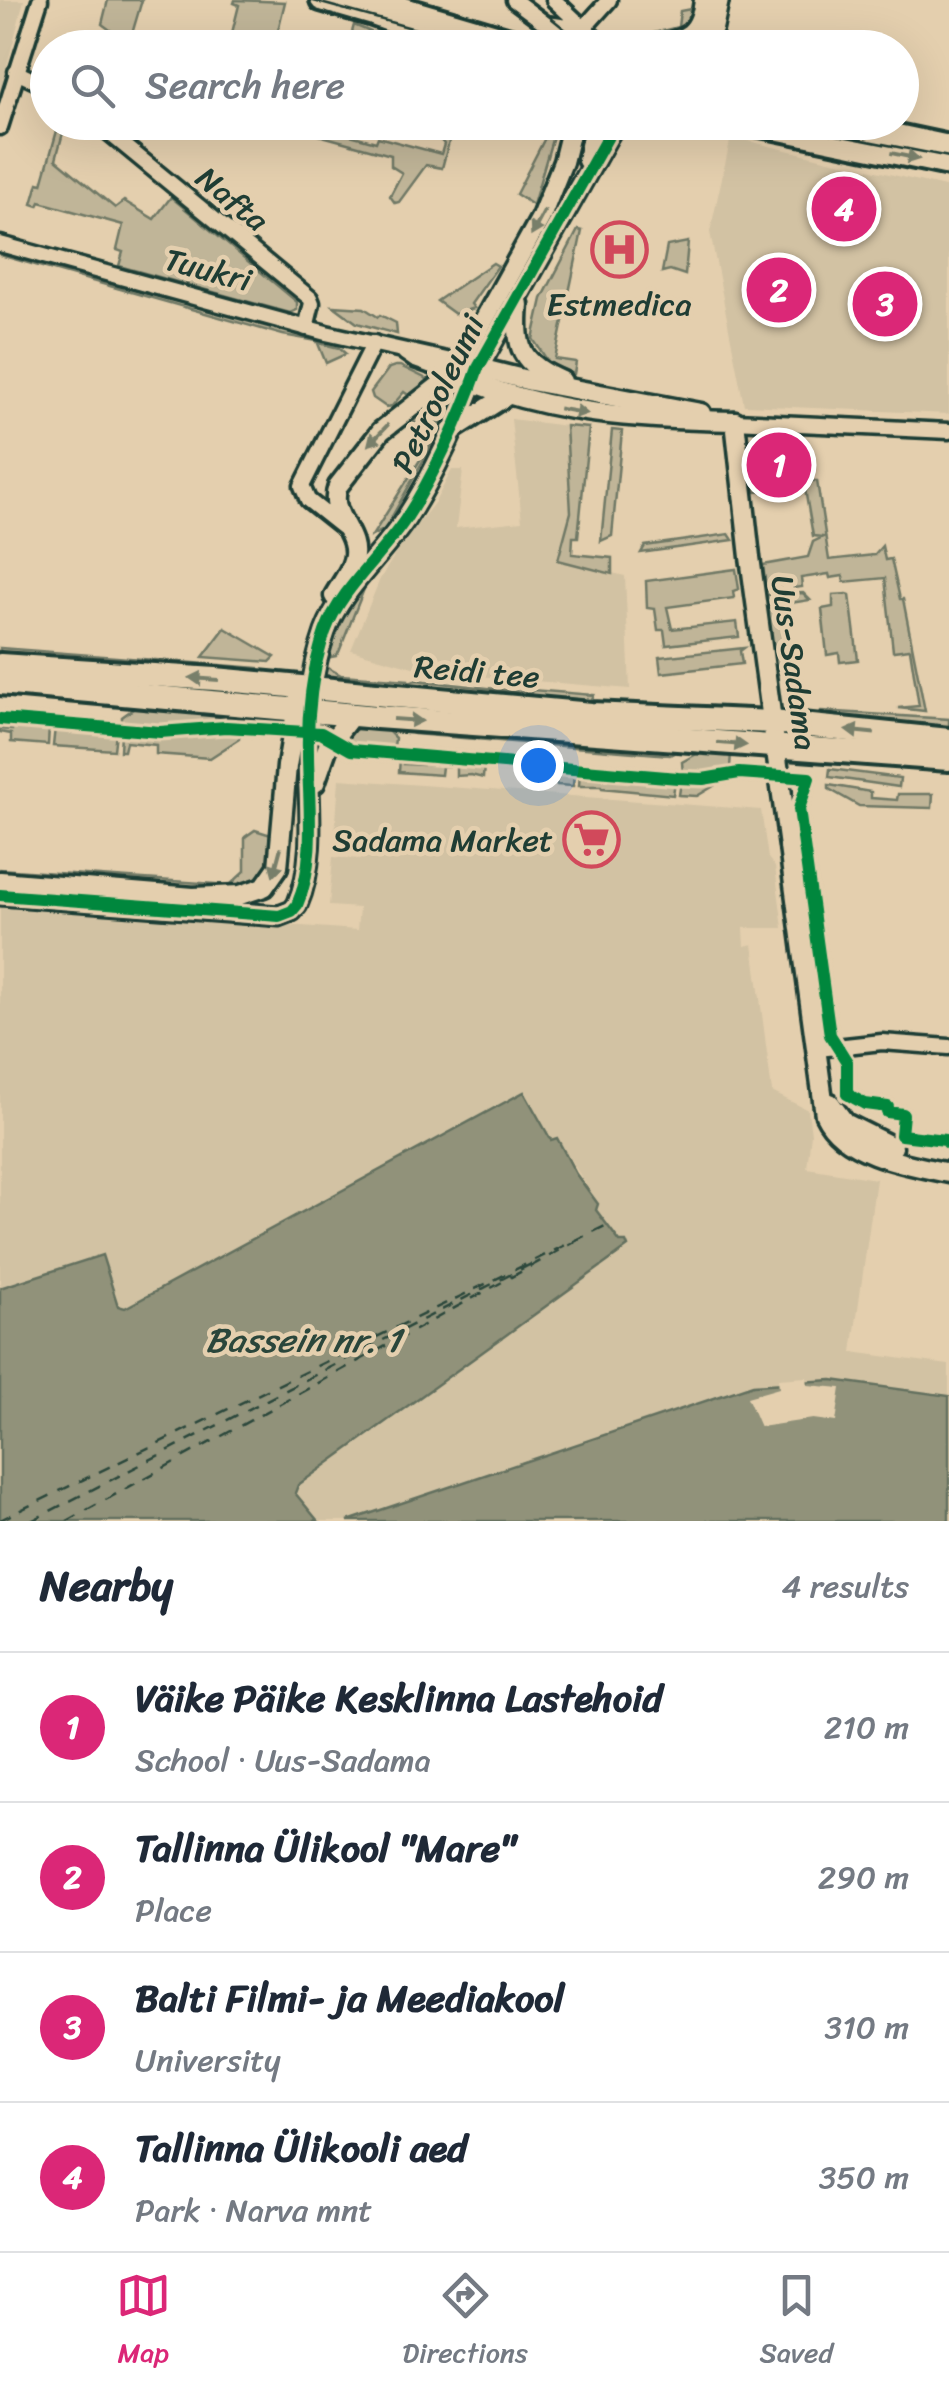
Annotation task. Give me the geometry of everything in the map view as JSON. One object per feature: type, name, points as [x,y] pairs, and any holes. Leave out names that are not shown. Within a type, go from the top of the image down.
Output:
[{"type":"main road","points":[[320,0],[414,30]]},
{"type":"main road","points":[[376,0],[478,30]]},
{"type":"main road","points":[[826,140],[949,166]]},
{"type":"main road","points":[[919,140],[949,146]]},
{"type":"main road","name":"Reidi tee","points":[[0,665],[305,699],[352,715],[949,759]]},
{"type":"main road","name":"Reidi tee","points":[[0,682],[772,722],[949,740]]},
{"type":"street","points":[[0,127],[40,0]]},
{"type":"street","points":[[514,0],[546,24],[583,29]]},
{"type":"street","points":[[554,0],[583,29]]},
{"type":"street","points":[[583,29],[609,0]]},
{"type":"street","points":[[694,30],[701,20],[704,0]]},
{"type":"street","points":[[713,30],[718,0]]},
{"type":"street","points":[[16,72],[30,79]]},
{"type":"street","name":"Nafta","points":[[118,140],[310,298],[306,328]]},
{"type":"street","name":"Petrooleumi","points":[[305,699],[330,620],[420,494],[450,431],[466,372],[541,217],[568,140]]},
{"type":"street","points":[[584,175],[591,140]]},
{"type":"street","name":"Petrooleumi","points":[[466,372],[557,233],[605,140]]},
{"type":"street","name":"Tuukri","points":[[0,244],[306,328],[401,349],[466,372],[508,395],[596,415],[949,431]]},
{"type":"street","points":[[520,294],[516,332],[520,350],[538,368],[580,389]]},
{"type":"street","points":[[374,343],[302,486],[308,500],[348,532],[372,542],[390,540]]},
{"type":"street","points":[[0,881],[193,897],[256,892],[272,880],[278,867],[286,766],[305,699],[314,634],[354,559],[334,495],[345,474],[401,412],[466,372]]},
{"type":"street","name":"Tuukri","points":[[466,372],[664,404],[736,421]]},
{"type":"street","points":[[450,431],[508,395]]},
{"type":"street","name":"Uus-Sadama","points":[[736,421],[825,1115],[848,1140],[896,1160],[949,1174]]},
{"type":"street","points":[[305,699],[311,798]]},
{"type":"street","points":[[0,896],[285,916],[301,897],[311,798],[322,757],[352,715]]},
{"type":"street","points":[[818,1049],[882,1042],[949,1047]]},
{"type":"street","points":[[823,1089],[836,1114],[856,1130],[906,1152],[949,1161]]},
{"type":"shaded area","points":[[0,0],[24,0],[0,93]]},
{"type":"shaded area","points":[[108,0],[142,0],[133,30],[110,30],[102,24]]},
{"type":"shaded area","points":[[285,2],[278,30],[233,30],[239,5],[234,3]]},
{"type":"shaded area","points":[[696,8],[688,24],[678,30],[666,30],[678,27],[680,11]]},
{"type":"shaded area","points":[[54,140],[61,140],[56,159],[115,208],[124,201],[154,219],[171,197],[297,302],[297,310],[290,313],[119,266],[123,252],[117,250],[123,225],[40,202],[38,206],[32,204],[38,183],[42,184]]},
{"type":"shaded area","points":[[337,140],[389,140],[441,154],[444,144],[440,140],[449,140],[442,168],[426,165],[395,203],[390,196],[402,173],[391,166],[391,155]]},
{"type":"shaded area","points":[[544,140],[552,140],[533,205],[516,194]]},
{"type":"shaded area","points":[[730,140],[949,188],[949,414],[744,405],[710,232]]},
{"type":"shaded area","points":[[578,230],[582,231],[555,359],[576,362],[574,374],[549,363],[533,339],[542,299]]},
{"type":"shaded area","points":[[688,242],[685,275],[670,270],[662,272],[667,246]]},
{"type":"shaded area","points":[[0,251],[320,339],[319,343],[346,354],[326,363],[317,341],[283,335],[0,255]]},
{"type":"shaded area","points":[[493,263],[498,266],[471,304],[474,308],[455,314],[437,301]]},
{"type":"shaded area","points":[[334,306],[364,308],[380,315],[396,323],[397,334],[357,323]]},
{"type":"shaded area","points":[[395,366],[433,382],[411,397],[404,392],[392,406],[386,407],[371,392],[389,368]]},
{"type":"shaded area","points":[[450,388],[454,392],[437,421],[441,424],[461,393],[385,529],[372,536],[437,433],[432,434],[414,422],[420,405]]},
{"type":"shaded area","points":[[511,419],[566,426],[571,512],[558,560],[625,576],[630,689],[431,672],[351,650],[380,579],[435,502],[452,470],[463,470],[456,528],[522,521]]},
{"type":"shaded area","points":[[566,426],[589,428],[578,537],[573,537],[572,554],[612,558],[612,574],[558,560],[571,512]]},
{"type":"shaded area","points":[[612,430],[622,431],[612,536],[601,541]]},
{"type":"shaded area","points":[[805,440],[806,481],[754,486],[749,442]]},
{"type":"shaded area","points":[[751,461],[761,461],[762,471],[806,468],[806,481],[817,481],[829,560],[874,555],[882,546],[885,560],[891,559],[903,599],[925,711],[898,708],[919,706],[910,649],[893,651],[885,578],[844,582],[843,576],[830,578],[829,574],[801,578],[802,587],[766,591],[763,565],[808,557],[813,542],[823,537],[813,536],[805,489],[755,492]]},
{"type":"shaded area","points":[[729,534],[733,540],[641,553],[645,546]]},
{"type":"shaded area","points":[[736,569],[739,589],[733,591],[734,598],[667,607],[672,629],[737,622],[739,637],[666,645],[664,630],[658,630],[655,609],[647,608],[646,581]]},
{"type":"shaded area","points":[[361,587],[364,589],[339,652],[326,658],[335,619]]},
{"type":"shaded area","points":[[803,593],[810,600],[784,604],[794,672],[776,674],[766,595]]},
{"type":"shaded area","points":[[847,594],[858,660],[840,662],[839,653],[827,655],[822,609],[833,607],[833,595]]},
{"type":"shaded area","points":[[225,628],[275,657],[270,662],[203,657]]},
{"type":"shaded area","points":[[0,648],[258,668],[264,675],[0,656]]},
{"type":"shaded area","points":[[744,648],[740,651],[742,664],[661,673],[659,657]]},
{"type":"shaded area","points":[[323,665],[341,675],[594,695],[589,704],[332,679]]},
{"type":"shaded area","points":[[140,704],[251,714],[250,724],[217,723],[170,729],[122,725],[122,717]]},
{"type":"shaded area","points":[[821,711],[949,719],[949,730],[817,717]]},
{"type":"shaded area","points":[[12,724],[49,727],[48,745],[11,742],[11,734],[0,729],[12,730]]},
{"type":"shaded area","points":[[55,727],[85,733],[116,732],[114,750],[53,746]]},
{"type":"shaded area","points":[[359,727],[384,727],[395,738],[394,748],[353,746],[342,740]]},
{"type":"shaded area","points":[[402,729],[681,749],[670,755],[414,734]]},
{"type":"shaded area","points":[[240,731],[239,739],[210,758],[156,754],[156,745],[126,742],[124,751],[120,751],[121,732],[173,736]]},
{"type":"shaded area","points":[[702,751],[731,752],[730,768],[710,774],[683,774],[682,762]]},
{"type":"shaded area","points":[[400,758],[404,758],[404,764],[423,765],[424,759],[484,765],[483,778],[456,776],[456,767],[442,766],[441,775],[399,772]]},
{"type":"shaded area","points":[[525,768],[574,772],[573,786],[523,782]]},
{"type":"shaded area","points":[[830,769],[900,778],[899,787],[829,777]]},
{"type":"shaded area","points":[[580,773],[593,774],[594,778],[607,779],[608,775],[675,781],[673,795],[579,786]]},
{"type":"shaded area","points":[[729,777],[697,796],[679,795],[681,782],[711,782]]},
{"type":"shaded area","points":[[339,779],[761,810],[768,858],[775,867],[783,928],[744,928],[745,946],[753,944],[772,1092],[808,1110],[811,1134],[807,1168],[876,1179],[852,1352],[949,1365],[949,1396],[832,1380],[753,1385],[349,1521],[318,1521],[295,1493],[298,1485],[628,1247],[596,1209],[598,1204],[557,1138],[551,1141],[547,1137],[524,1093],[124,1308],[118,1306],[102,1256],[0,1288],[0,904],[357,930],[359,908],[329,906],[333,857],[361,859],[365,839],[335,835]]},
{"type":"shaded area","points":[[829,785],[871,792],[871,798],[897,800],[898,794],[933,794],[932,808],[859,806],[829,789]]},
{"type":"shaded area","points":[[255,830],[271,835],[269,862],[251,881],[231,886],[168,888],[0,873],[0,869],[230,885],[245,871],[245,837]]},
{"type":"water","name":"Bassein nr. 1","points":[[524,1092],[551,1140],[557,1138],[598,1204],[596,1210],[628,1247],[298,1485],[295,1493],[318,1521],[0,1521],[0,1288],[102,1255],[118,1306],[125,1308]]},
{"type":"water","points":[[832,1380],[949,1396],[949,1521],[348,1521],[753,1385]]},
{"type":"pier","points":[[807,1377],[808,1385],[841,1388],[836,1422],[813,1419],[760,1427],[747,1397],[779,1388],[778,1379]]},
{"type":"ferry route","points":[[0,1520],[607,1225]]},
{"type":"ferry route","points":[[67,1521],[575,1242]]},
{"type":"ferry route","points":[[31,1521],[535,1262]]},
{"type":"tram line","points":[[310,0],[419,30]]},
{"type":"tram line","points":[[529,0],[566,30]]},
{"type":"tram line","points":[[863,140],[949,157]]},
{"type":"cycle path","points":[[0,895],[279,916],[297,905],[309,850],[310,708],[325,632],[340,602],[395,534],[426,485],[478,368],[606,140]]},
{"type":"cycle path","points":[[0,719],[160,732],[226,727],[321,733],[351,750],[678,778],[703,779],[739,773],[809,778],[799,809],[830,1035],[847,1062],[847,1094],[865,1104],[888,1107],[887,1112],[903,1114],[901,1135],[945,1140],[949,1144]]},
{"type":"place","name":"Tallinna Ülikooli aed","points":[[844,209]]},
{"type":"place","name":"Estmedica","points":[[619,250]]},
{"type":"place","name":"Tallinna Ülikool \"Mare\"","points":[[779,290]]},
{"type":"place","name":"Balti Filmi- ja Meediakool","points":[[885,304]]},
{"type":"place","name":"Väike Päike Kesklinna Lastehoid","points":[[779,465]]},
{"type":"place","name":"Sadama Market","points":[[592,840]]}]
